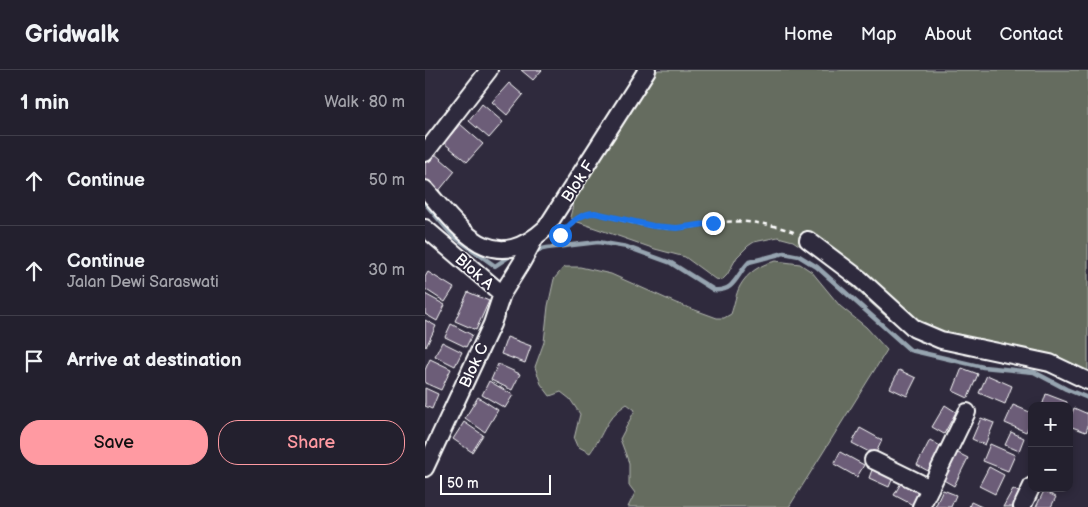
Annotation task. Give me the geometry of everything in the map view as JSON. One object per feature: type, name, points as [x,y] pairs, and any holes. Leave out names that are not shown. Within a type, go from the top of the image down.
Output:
[{"type":"street","points":[[425,153],[489,70]]},
{"type":"street","name":"Blok F","points":[[425,189],[473,239],[488,248],[509,248],[533,242],[551,221],[647,70]]},
{"type":"street","name":"Blok A","points":[[426,231],[502,294]]},
{"type":"street","points":[[808,240],[860,279],[915,329],[941,340],[1050,363],[1088,381]]},
{"type":"street","name":"Blok C","points":[[425,468],[492,324],[502,294],[523,262],[533,242]]},
{"type":"street","points":[[921,507],[967,412]]},
{"type":"street","points":[[873,460],[930,488]]},
{"type":"street","points":[[1022,507],[1029,492]]},
{"type":"path","points":[[560,235],[578,217],[585,213],[595,213],[653,226],[677,228],[713,223],[745,223],[784,229],[801,235],[808,240]]},
{"type":"green space","points":[[658,70],[1088,70],[1088,389],[1056,375],[1010,361],[950,351],[938,345],[918,341],[883,314],[831,267],[793,241],[778,237],[754,242],[737,257],[722,280],[715,279],[685,257],[655,249],[575,221],[570,217],[576,194]]},
{"type":"green space","points":[[776,261],[800,264],[812,272],[840,306],[866,327],[887,350],[789,507],[628,507],[635,493],[629,485],[629,463],[620,439],[635,410],[627,404],[619,410],[609,421],[590,453],[577,446],[574,439],[580,414],[570,399],[561,392],[550,396],[541,384],[535,367],[544,342],[548,306],[554,279],[564,267],[580,267],[611,274],[676,303],[717,318],[724,318],[731,314],[739,289],[746,277],[765,264]]},
{"type":"building","points":[[521,70],[542,70],[533,80]]},
{"type":"building","points":[[509,83],[523,95],[507,115],[492,102]]},
{"type":"building","points":[[482,104],[503,122],[489,138],[469,121]]},
{"type":"building","points":[[460,124],[483,144],[467,162],[444,143]]},
{"type":"building","points":[[434,153],[455,171],[438,192],[425,181],[425,163]]},
{"type":"building","points":[[428,272],[454,288],[445,302],[425,289],[425,277]]},
{"type":"building","points":[[468,292],[489,301],[476,330],[455,321]]},
{"type":"building","points":[[425,294],[445,305],[437,321],[425,314]]},
{"type":"building","points":[[425,320],[436,326],[426,347],[425,346]]},
{"type":"building","points":[[451,324],[472,335],[466,347],[445,337]]},
{"type":"building","points":[[507,337],[531,346],[525,363],[501,354]]},
{"type":"building","points":[[442,342],[462,352],[455,366],[435,356]]},
{"type":"building","points":[[430,359],[451,369],[441,390],[425,383],[425,370]]},
{"type":"building","points":[[498,364],[520,374],[512,390],[491,380]]},
{"type":"building","points":[[962,368],[978,374],[968,398],[953,391]]},
{"type":"building","points":[[899,370],[916,378],[907,396],[890,388]]},
{"type":"building","points":[[987,375],[1012,386],[1005,404],[979,393]]},
{"type":"building","points":[[489,381],[513,395],[505,408],[482,395]]},
{"type":"building","points":[[425,388],[438,394],[432,409],[425,406]]},
{"type":"building","points":[[1046,394],[1067,402],[1043,402]]},
{"type":"building","points":[[478,397],[498,410],[485,432],[465,418]]},
{"type":"building","points":[[945,405],[956,412],[944,434],[932,427]]},
{"type":"building","points":[[1013,405],[1028,411],[1028,428],[1026,432],[1005,423]]},
{"type":"building","points":[[1074,408],[1088,414],[1086,432],[1073,427]]},
{"type":"building","points":[[981,418],[994,423],[985,445],[972,439]]},
{"type":"building","points":[[464,422],[483,435],[472,452],[453,439]]},
{"type":"building","points":[[860,428],[882,440],[875,455],[852,443]]},
{"type":"building","points":[[1011,432],[1024,438],[1019,451],[1005,445]]},
{"type":"building","points":[[930,440],[942,447],[930,472],[917,465]]},
{"type":"building","points":[[990,444],[1015,455],[1008,471],[983,461]]},
{"type":"building","points":[[954,451],[968,458],[954,486],[940,478]]},
{"type":"building","points":[[840,452],[864,465],[857,477],[834,464]]},
{"type":"building","points":[[873,467],[894,475],[889,487],[869,478]]},
{"type":"building","points":[[989,467],[1004,475],[995,494],[979,486]]},
{"type":"building","points":[[901,483],[920,493],[913,505],[894,495]]},
{"type":"building","points":[[1013,489],[1024,495],[1018,507],[1003,507]]},
{"type":"building","points":[[943,490],[956,495],[951,507],[935,507]]},
{"type":"building","points":[[1044,492],[1056,497],[1051,507],[1036,507]]},
{"type":"building","points":[[971,502],[982,507],[969,507]]},
{"type":"waterway","points":[[425,203],[452,235],[495,266],[513,254]]},
{"type":"waterway","points":[[533,251],[598,242],[627,247],[671,263],[714,290],[727,288],[735,282],[749,262],[784,253],[799,256],[817,267],[910,350],[983,367],[1034,372],[1088,398]]},
{"type":"route","points":[[560,235],[578,217],[585,213],[595,213],[653,226],[677,228],[713,223]]}]
